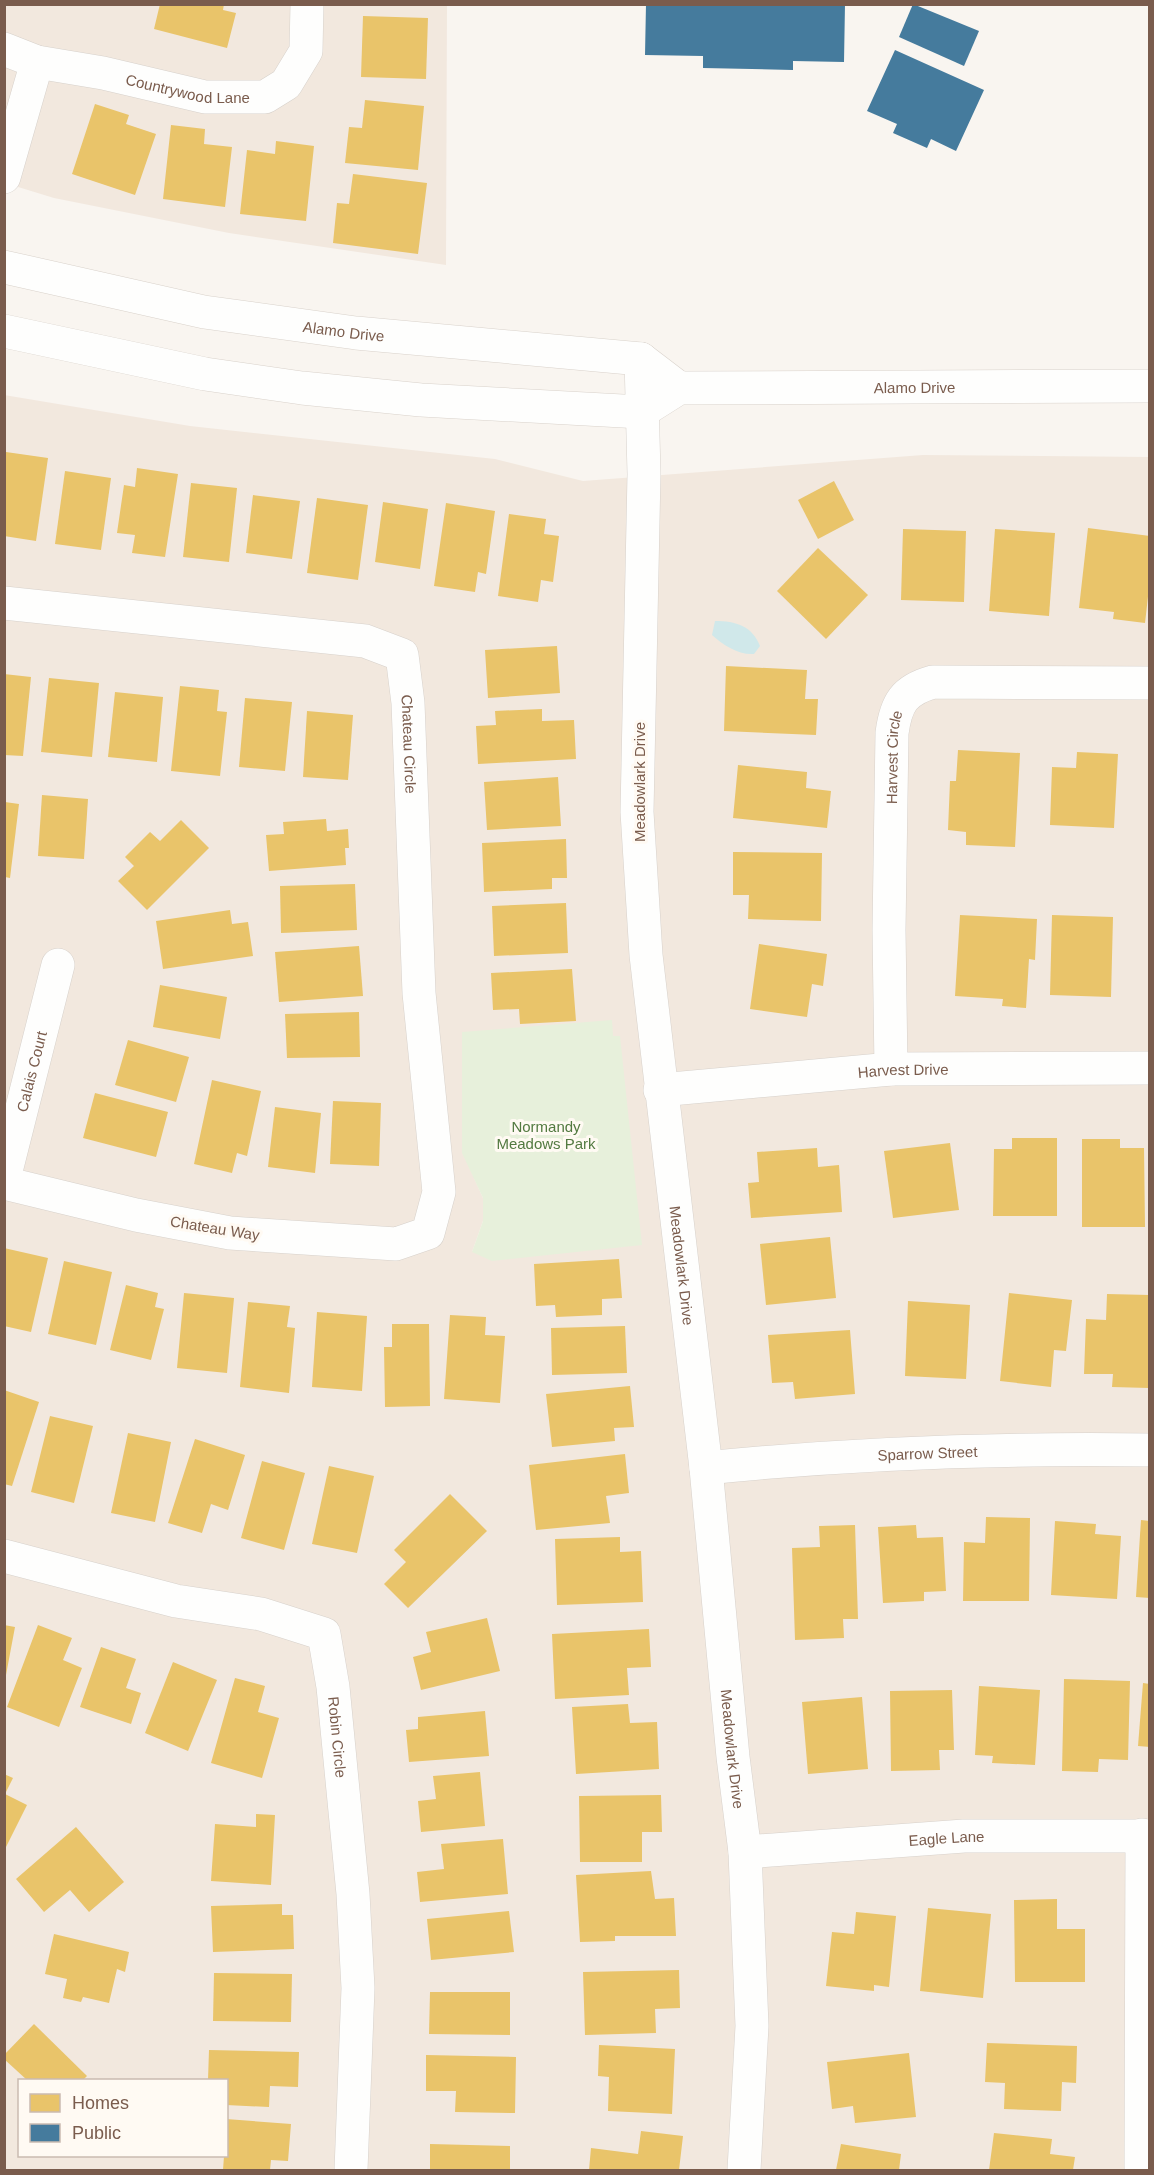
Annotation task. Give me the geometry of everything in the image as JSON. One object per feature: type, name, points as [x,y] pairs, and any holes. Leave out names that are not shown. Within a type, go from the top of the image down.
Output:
[{"type":"street","name":"Countrywood Lane","points":[[4,50],[37,62],[103,73],[205,97],[265,98],[286,84],[306,51],[307,4]]},
{"type":"street","points":[[4,177],[37,62]]},
{"type":"street","name":"Alamo Drive","points":[[4,267],[204,312],[356,333],[641,359]]},
{"type":"street","points":[[4,331],[205,374],[302,388],[421,399],[641,412],[679,388],[641,359]]},
{"type":"street","name":"Meadowlark Drive","points":[[641,359],[644,474],[637,812],[646,955],[660,1090],[706,1468],[733,1757],[746,1852],[752,2025],[744,2170]]},
{"type":"street","name":"Alamo Drive","points":[[679,388],[1149,386]]},
{"type":"street","name":"Chateau Circle","points":[[4,603],[365,641],[402,655],[408,703],[419,993],[439,1192],[428,1233]]},
{"type":"street","name":"Harvest Circle","points":[[891,1069],[889,930],[892,733],[895,712],[904,697],[919,686],[933,682],[1149,683]]},
{"type":"street","name":"Calais Court","points":[[4,1181],[58,965]]},
{"type":"street","name":"Harvest Drive","points":[[660,1090],[891,1069],[1149,1068]]},
{"type":"street","name":"Chateau Way","points":[[4,1181],[136,1215],[230,1233],[396,1244],[428,1233]]},
{"type":"street","name":"Sparrow Street","points":[[706,1468],[924,1452],[1019,1449],[1149,1450]]},
{"type":"street","name":"Robin Circle","points":[[4,1556],[176,1601],[261,1614],[324,1634],[333,1687],[353,1894],[358,1988],[351,2170]]},
{"type":"street","points":[[1141,2170],[1146,1835]]},
{"type":"street","name":"Eagle Lane","points":[[746,1852],[964,1836],[1146,1835]]},
{"type":"shaded area","points":[[4,5],[447,5],[446,265],[229,233],[54,198],[5,183]]},
{"type":"shaded area","points":[[4,395],[190,426],[495,459],[583,481],[923,455],[1149,457],[1149,2170],[5,2170]],"holes":[[[620,1036],[472,1252],[483,1221],[483,1198],[474,1178],[613,1037]]]},
{"type":"green space","name":"Normandy Meadows Park","points":[[612,1020],[613,1036],[620,1036],[642,1245],[492,1261],[472,1252],[483,1221],[483,1198],[462,1153],[462,1032]]},
{"type":"water","points":[[715,621],[730,622],[748,629],[760,646],[754,654],[731,649],[712,635]]},
{"type":"building: Homes","points":[[160,4],[224,4],[223,10],[236,13],[227,48],[154,29]]},
{"type":"building: Homes","points":[[363,16],[428,18],[426,79],[361,77]]},
{"type":"building: Homes","points":[[365,100],[424,106],[418,170],[345,163],[349,127],[362,128]]},
{"type":"building: Homes","points":[[95,104],[129,115],[126,124],[156,134],[135,195],[72,174]]},
{"type":"building: Homes","points":[[171,125],[205,129],[204,144],[232,147],[225,207],[163,199]]},
{"type":"building: Homes","points":[[276,141],[314,146],[306,221],[240,214],[247,150],[275,154]]},
{"type":"building: Homes","points":[[353,174],[427,183],[418,254],[333,243],[337,203],[349,204]]},
{"type":"building: Homes","points":[[6,452],[48,458],[36,541],[4,536]]},
{"type":"building: Homes","points":[[137,468],[178,474],[165,557],[132,553],[135,535],[117,533],[124,485],[135,487]]},
{"type":"building: Homes","points":[[65,471],[111,478],[101,550],[55,544]]},
{"type":"building: Homes","points":[[834,481],[854,520],[818,539],[798,500]]},
{"type":"building: Homes","points":[[191,483],[237,488],[229,562],[183,557]]},
{"type":"building: Homes","points":[[253,495],[300,501],[292,559],[246,553]]},
{"type":"building: Homes","points":[[317,498],[368,505],[358,580],[307,573]]},
{"type":"building: Homes","points":[[383,502],[428,509],[420,569],[375,562]]},
{"type":"building: Homes","points":[[446,503],[495,511],[486,574],[478,572],[475,592],[434,586]]},
{"type":"building: Homes","points":[[509,514],[546,519],[544,534],[559,536],[553,582],[541,580],[538,602],[498,596]]},
{"type":"building: Homes","points":[[1088,528],[1150,536],[1150,579],[1145,623],[1113,619],[1114,612],[1079,608]]},
{"type":"building: Homes","points":[[903,529],[966,531],[964,602],[901,600]]},
{"type":"building: Homes","points":[[995,529],[1055,533],[1049,616],[989,611]]},
{"type":"building: Homes","points":[[818,548],[868,595],[826,639],[777,591]]},
{"type":"building: Homes","points":[[557,646],[560,693],[488,698],[485,650]]},
{"type":"building: Homes","points":[[726,666],[807,670],[805,699],[818,699],[816,735],[724,731]]},
{"type":"building: Homes","points":[[4,674],[31,677],[23,756],[4,755]]},
{"type":"building: Homes","points":[[49,678],[99,683],[92,757],[41,752]]},
{"type":"building: Homes","points":[[180,686],[219,690],[217,711],[227,712],[220,776],[171,771]]},
{"type":"building: Homes","points":[[115,692],[163,697],[157,762],[108,757]]},
{"type":"building: Homes","points":[[245,698],[292,702],[285,771],[239,767]]},
{"type":"building: Homes","points":[[542,709],[542,721],[574,720],[576,759],[478,764],[476,726],[496,725],[495,711]]},
{"type":"building: Homes","points":[[307,711],[353,715],[348,780],[303,777]]},
{"type":"building: Homes","points":[[958,750],[1020,753],[1015,847],[966,845],[966,832],[948,830],[950,781],[956,781]]},
{"type":"building: Homes","points":[[1077,752],[1118,754],[1114,828],[1050,825],[1052,767],[1076,768]]},
{"type":"building: Homes","points":[[738,765],[807,772],[806,788],[831,791],[827,828],[733,818]]},
{"type":"building: Homes","points":[[558,777],[561,826],[487,830],[484,782]]},
{"type":"building: Homes","points":[[42,795],[88,799],[84,859],[38,856]]},
{"type":"building: Homes","points":[[5,802],[19,804],[10,878],[5,877]]},
{"type":"building: Homes","points":[[326,819],[327,831],[348,829],[349,848],[345,848],[346,865],[269,871],[266,835],[284,834],[283,822]]},
{"type":"building: Homes","points":[[181,820],[209,848],[147,910],[118,881],[134,866],[125,857],[150,832],[160,841]]},
{"type":"building: Homes","points":[[566,839],[567,878],[552,878],[552,889],[484,892],[482,843]]},
{"type":"building: Homes","points":[[733,852],[822,853],[821,921],[748,919],[749,895],[733,895]]},
{"type":"building: Homes","points":[[355,884],[357,930],[281,933],[280,886]]},
{"type":"building: Homes","points":[[566,903],[568,953],[494,956],[492,906]]},
{"type":"building: Homes","points":[[230,910],[232,924],[248,922],[253,956],[163,969],[156,921]]},
{"type":"building: Homes","points":[[960,915],[1037,919],[1035,960],[1029,959],[1026,1008],[1002,1006],[1003,999],[955,996]]},
{"type":"building: Homes","points":[[1052,915],[1113,917],[1111,997],[1050,995]]},
{"type":"building: Homes","points":[[759,944],[827,954],[823,986],[812,984],[807,1017],[750,1009]]},
{"type":"building: Homes","points":[[359,946],[363,996],[279,1002],[275,952]]},
{"type":"building: Homes","points":[[572,969],[576,1021],[520,1024],[519,1009],[493,1010],[491,973]]},
{"type":"building: Homes","points":[[160,985],[227,997],[220,1039],[153,1027]]},
{"type":"building: Homes","points":[[359,1012],[360,1057],[287,1058],[285,1014]]},
{"type":"building: Homes","points":[[128,1040],[189,1057],[176,1102],[115,1085]]},
{"type":"building: Homes","points":[[212,1080],[261,1091],[247,1156],[237,1153],[232,1173],[194,1164]]},
{"type":"building: Homes","points":[[95,1093],[168,1112],[156,1157],[83,1138]]},
{"type":"building: Homes","points":[[333,1101],[381,1103],[379,1166],[330,1164]]},
{"type":"building: Homes","points":[[275,1107],[321,1113],[315,1173],[268,1167]]},
{"type":"building: Homes","points":[[1012,1138],[1057,1138],[1057,1216],[993,1216],[994,1149],[1012,1149]]},
{"type":"building: Homes","points":[[1082,1139],[1120,1139],[1120,1148],[1144,1148],[1145,1227],[1082,1227]]},
{"type":"building: Homes","points":[[950,1143],[959,1210],[893,1218],[884,1151]]},
{"type":"building: Homes","points":[[817,1148],[818,1167],[839,1165],[842,1212],[751,1218],[748,1183],[759,1182],[757,1152]]},
{"type":"building: Homes","points":[[830,1237],[836,1298],[766,1305],[760,1244]]},
{"type":"building: Homes","points":[[4,1248],[48,1258],[31,1332],[4,1326]]},
{"type":"building: Homes","points":[[619,1259],[622,1298],[602,1299],[602,1315],[556,1317],[555,1305],[536,1306],[534,1264]]},
{"type":"building: Homes","points":[[64,1261],[112,1272],[96,1345],[48,1334]]},
{"type":"building: Homes","points":[[126,1285],[158,1293],[155,1307],[164,1309],[151,1360],[110,1350]]},
{"type":"building: Homes","points":[[184,1293],[234,1298],[227,1373],[177,1368]]},
{"type":"building: Homes","points":[[1009,1293],[1072,1300],[1066,1351],[1054,1350],[1051,1387],[1000,1381]]},
{"type":"building: Homes","points":[[1107,1294],[1150,1295],[1149,1388],[1112,1387],[1113,1374],[1084,1374],[1086,1319],[1106,1320]]},
{"type":"building: Homes","points":[[908,1301],[970,1305],[966,1379],[905,1376]]},
{"type":"building: Homes","points":[[248,1302],[290,1306],[287,1327],[295,1328],[289,1393],[240,1387]]},
{"type":"building: Homes","points":[[317,1312],[367,1316],[362,1391],[312,1387]]},
{"type":"building: Homes","points":[[450,1315],[486,1317],[485,1335],[505,1336],[500,1403],[444,1399]]},
{"type":"building: Homes","points":[[392,1324],[429,1324],[430,1406],[385,1407],[384,1347],[392,1347]]},
{"type":"building: Homes","points":[[625,1326],[627,1373],[552,1375],[551,1328]]},
{"type":"building: Homes","points":[[850,1330],[855,1394],[795,1399],[793,1382],[772,1383],[768,1335]]},
{"type":"building: Homes","points":[[630,1386],[634,1427],[614,1428],[615,1441],[552,1447],[546,1394]]},
{"type":"building: Homes","points":[[4,1390],[39,1402],[12,1486],[4,1484]]},
{"type":"building: Homes","points":[[50,1416],[93,1426],[74,1503],[31,1492]]},
{"type":"building: Homes","points":[[128,1433],[171,1442],[155,1522],[111,1513]]},
{"type":"building: Homes","points":[[195,1439],[245,1455],[228,1510],[211,1504],[202,1533],[168,1523]]},
{"type":"building: Homes","points":[[625,1454],[629,1493],[606,1496],[610,1523],[536,1530],[529,1465]]},
{"type":"building: Homes","points":[[262,1461],[305,1473],[284,1550],[241,1538]]},
{"type":"building: Homes","points":[[329,1466],[374,1476],[357,1553],[312,1544]]},
{"type":"building: Homes","points":[[450,1494],[487,1531],[408,1608],[384,1584],[406,1562],[394,1550]]},
{"type":"building: Homes","points":[[986,1517],[1030,1518],[1029,1601],[963,1601],[964,1542],[985,1543]]},
{"type":"building: Homes","points":[[1141,1520],[1150,1521],[1150,1598],[1136,1597]]},
{"type":"building: Homes","points":[[1055,1521],[1096,1524],[1095,1534],[1121,1536],[1117,1599],[1051,1595]]},
{"type":"building: Homes","points":[[855,1525],[858,1619],[843,1619],[844,1638],[795,1640],[792,1548],[820,1547],[819,1526]]},
{"type":"building: Homes","points":[[916,1525],[917,1538],[943,1537],[946,1591],[924,1592],[924,1601],[883,1603],[878,1527]]},
{"type":"building: Homes","points":[[620,1537],[620,1552],[641,1551],[643,1602],[557,1605],[555,1539]]},
{"type":"building: Homes","points":[[487,1618],[500,1671],[421,1690],[413,1657],[431,1652],[426,1632]]},
{"type":"building: Homes","points":[[4,1625],[15,1627],[6,1675],[4,1675]]},
{"type":"building: Homes","points":[[38,1625],[72,1638],[63,1660],[82,1668],[59,1727],[7,1707]]},
{"type":"building: Homes","points":[[649,1629],[651,1667],[627,1668],[629,1695],[555,1699],[552,1634]]},
{"type":"building: Homes","points":[[101,1647],[136,1659],[126,1688],[141,1693],[131,1724],[80,1707]]},
{"type":"building: Homes","points":[[173,1662],[217,1680],[188,1751],[145,1733]]},
{"type":"building: Homes","points":[[235,1678],[265,1686],[258,1712],[279,1718],[262,1778],[211,1763]]},
{"type":"building: Homes","points":[[1064,1679],[1130,1681],[1128,1760],[1099,1759],[1098,1772],[1062,1771]]},
{"type":"building: Homes","points":[[1143,1683],[1150,1684],[1150,1747],[1138,1746]]},
{"type":"building: Homes","points":[[979,1686],[1040,1690],[1035,1765],[992,1763],[993,1756],[975,1755]]},
{"type":"building: Homes","points":[[952,1690],[954,1750],[939,1750],[940,1770],[891,1771],[890,1691]]},
{"type":"building: Homes","points":[[862,1697],[868,1769],[808,1774],[802,1702]]},
{"type":"building: Homes","points":[[628,1704],[630,1723],[657,1722],[659,1769],[576,1774],[572,1707]]},
{"type":"building: Homes","points":[[485,1711],[489,1756],[409,1762],[406,1730],[418,1729],[418,1717]]},
{"type":"building: Homes","points":[[480,1772],[485,1826],[421,1832],[418,1801],[436,1799],[433,1776]]},
{"type":"building: Homes","points":[[4,1774],[13,1778],[5,1794],[27,1805],[4,1851]]},
{"type":"building: Homes","points":[[661,1795],[662,1832],[642,1832],[642,1862],[580,1862],[579,1796]]},
{"type":"building: Homes","points":[[256,1814],[275,1815],[271,1885],[211,1881],[215,1824],[256,1827]]},
{"type":"building: Homes","points":[[76,1827],[124,1882],[89,1912],[70,1890],[44,1912],[16,1879]]},
{"type":"building: Homes","points":[[503,1839],[508,1894],[420,1902],[417,1872],[444,1869],[441,1844]]},
{"type":"building: Homes","points":[[651,1871],[655,1899],[674,1898],[676,1936],[615,1936],[615,1941],[580,1942],[576,1875]]},
{"type":"building: Homes","points":[[1057,1899],[1057,1929],[1085,1929],[1085,1982],[1015,1982],[1014,1900]]},
{"type":"building: Homes","points":[[282,1904],[282,1915],[293,1915],[294,1949],[213,1952],[211,1906]]},
{"type":"building: Homes","points":[[928,1908],[991,1914],[983,1998],[920,1991]]},
{"type":"building: Homes","points":[[509,1911],[514,1952],[431,1960],[427,1919]]},
{"type":"building: Homes","points":[[856,1912],[896,1916],[889,1987],[874,1985],[874,1991],[826,1986],[832,1932],[854,1934]]},
{"type":"building: Homes","points":[[54,1934],[129,1952],[125,1972],[117,1969],[109,2003],[83,1997],[81,2002],[63,1998],[67,1979],[45,1974]]},
{"type":"building: Homes","points":[[679,1970],[680,2008],[655,2009],[656,2033],[585,2035],[583,1972]]},
{"type":"building: Homes","points":[[214,1973],[292,1974],[291,2022],[213,2021]]},
{"type":"building: Homes","points":[[430,1992],[510,1992],[510,2035],[429,2034]]},
{"type":"building: Homes","points":[[34,2024],[87,2076],[84,2079],[26,2079],[4,2059],[4,2055]]},
{"type":"building: Homes","points":[[987,2043],[1077,2046],[1076,2083],[1062,2082],[1061,2111],[1004,2109],[1005,2083],[985,2082]]},
{"type":"building: Homes","points":[[599,2045],[675,2049],[672,2114],[608,2111],[609,2077],[598,2076]]},
{"type":"building: Homes","points":[[209,2050],[299,2052],[298,2087],[270,2086],[269,2107],[228,2105],[228,2079],[208,2079]]},
{"type":"building: Homes","points":[[909,2053],[916,2117],[855,2123],[853,2106],[832,2109],[827,2062]]},
{"type":"building: Homes","points":[[426,2055],[516,2057],[515,2113],[455,2112],[456,2091],[426,2091]]},
{"type":"building: Homes","points":[[228,2119],[291,2124],[288,2161],[271,2160],[270,2170],[223,2170],[224,2157],[228,2157]]},
{"type":"building: Homes","points":[[641,2131],[683,2136],[679,2170],[589,2170],[591,2148],[638,2154]]},
{"type":"building: Homes","points":[[994,2133],[1052,2139],[1050,2154],[1075,2157],[1073,2170],[989,2170]]},
{"type":"building: Homes","points":[[430,2144],[510,2146],[510,2170],[430,2170]]},
{"type":"building: Homes","points":[[841,2144],[901,2154],[899,2170],[836,2170]]},
{"type":"building: Public","points":[[646,4],[845,4],[844,62],[793,61],[793,70],[703,68],[703,56],[645,55]]},
{"type":"building: Public","points":[[913,4],[979,31],[964,66],[899,37]]},
{"type":"building: Public","points":[[895,50],[984,90],[956,151],[931,139],[927,148],[893,133],[897,124],[867,111]]}]
